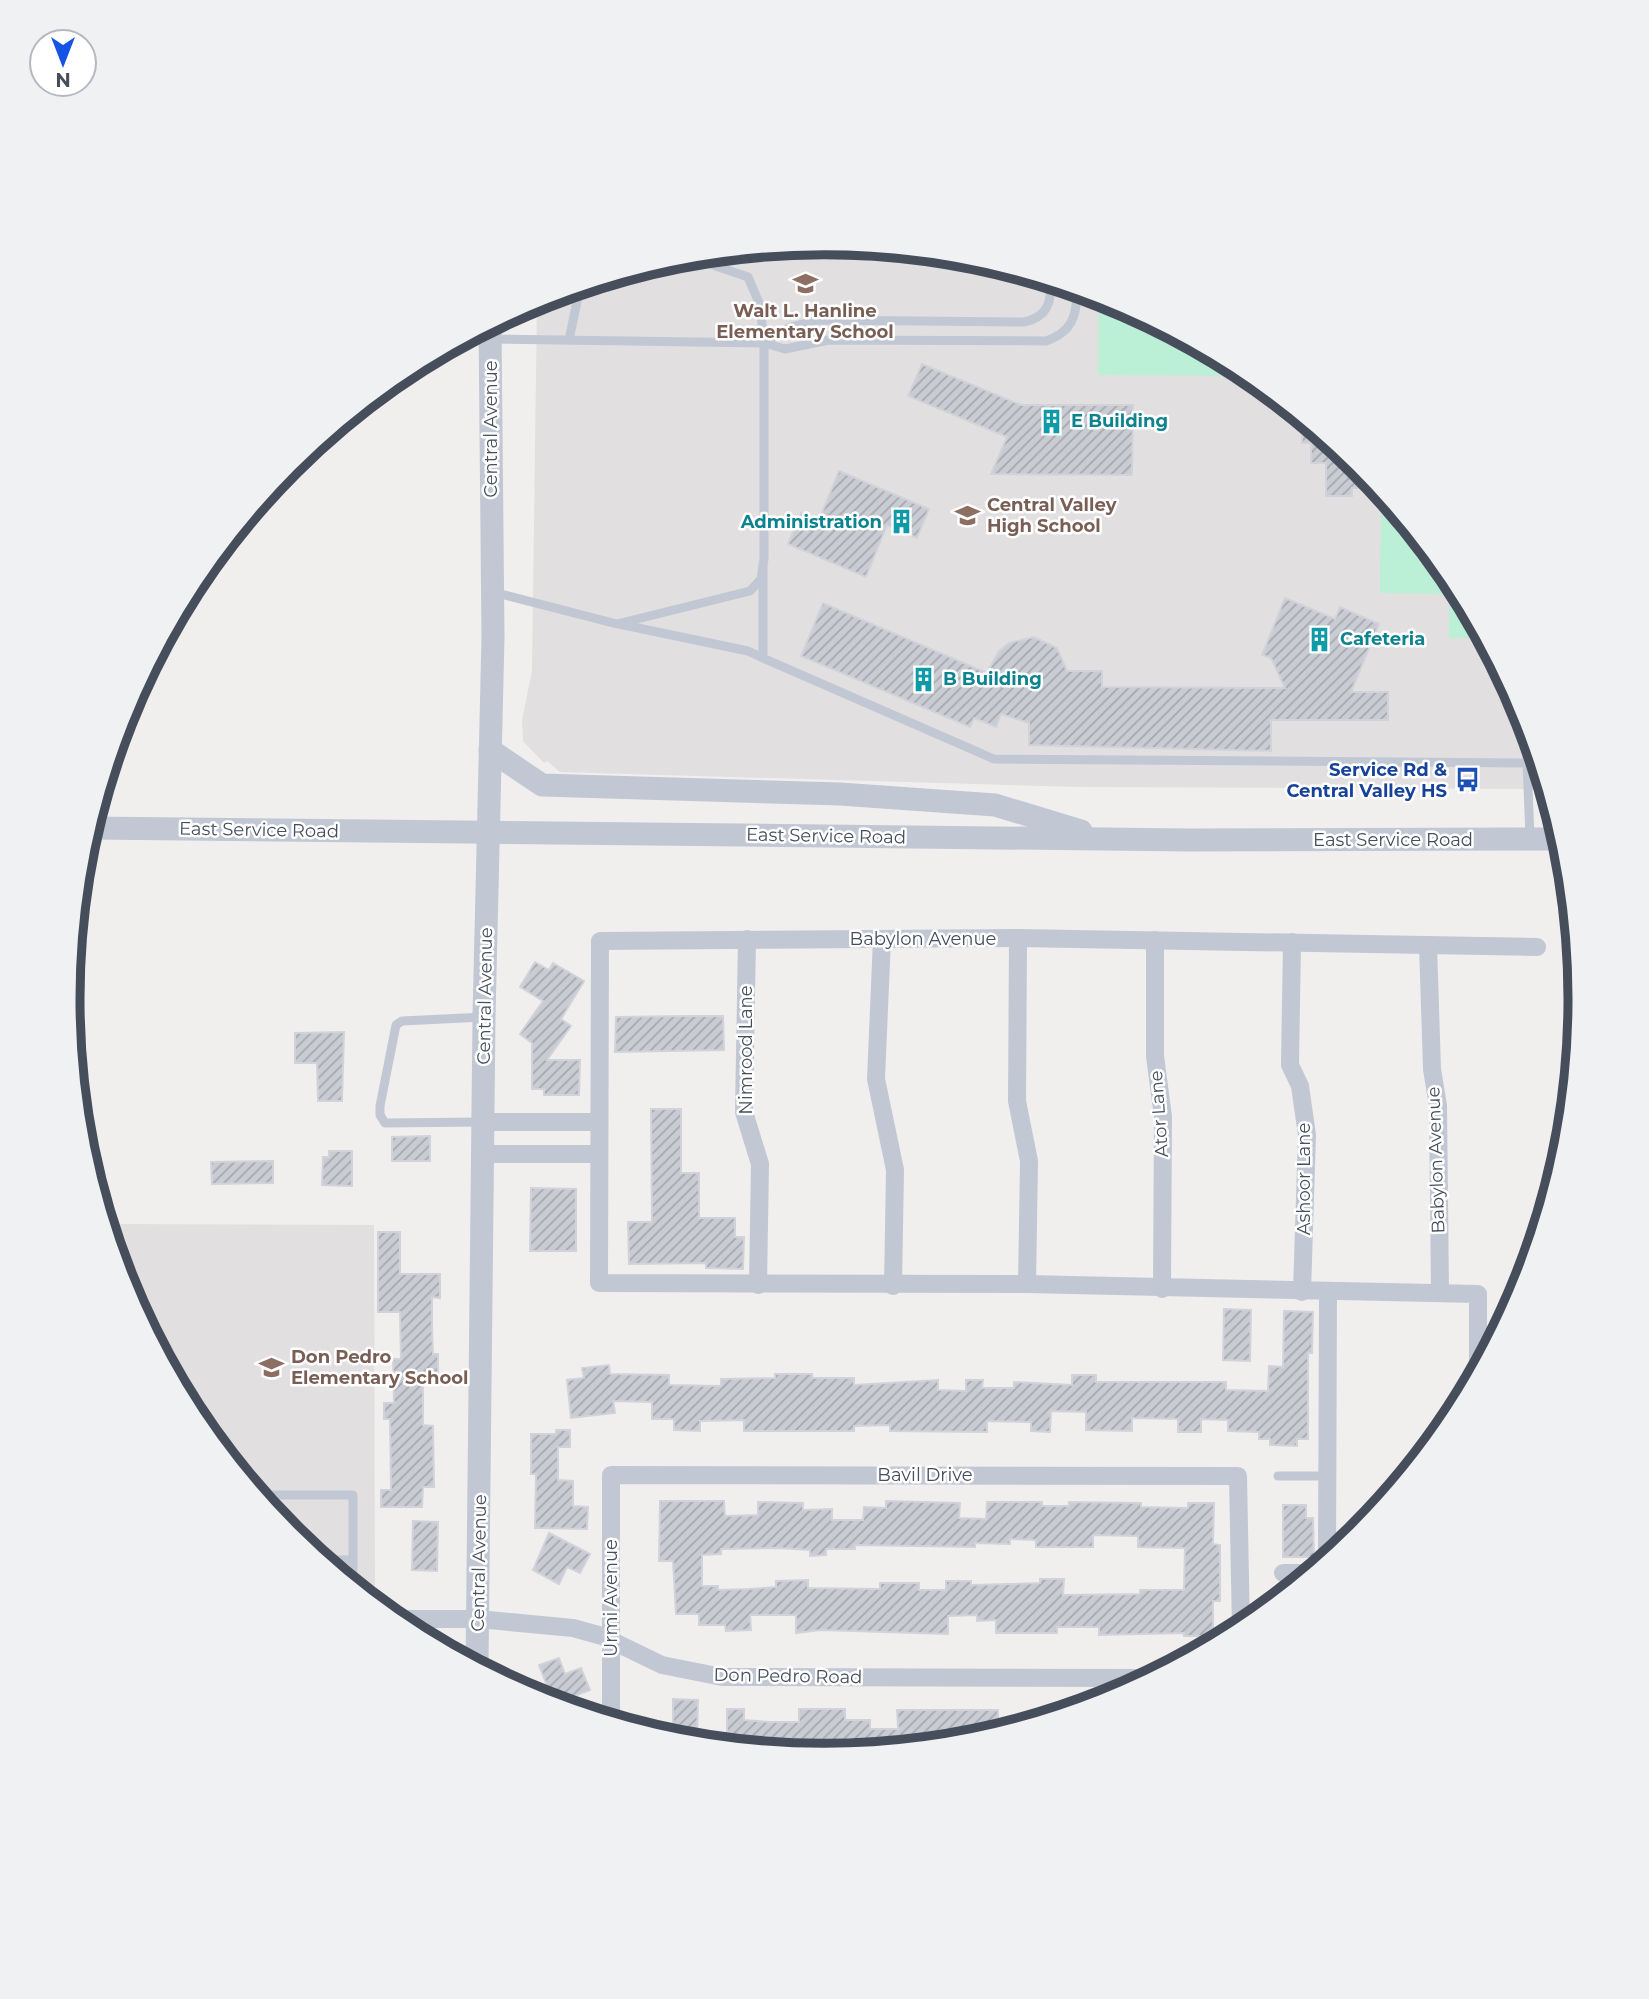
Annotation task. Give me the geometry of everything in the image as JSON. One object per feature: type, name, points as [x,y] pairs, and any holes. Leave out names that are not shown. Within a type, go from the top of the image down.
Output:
[{"type":"street","name":"Central Avenue","points":[[477,1657],[492,592],[490,335]]},
{"type":"street","points":[[490,750],[542,785],[840,794],[995,805],[1107,839]]},
{"type":"street","name":"East Service Road","points":[[101,828],[1107,839],[1550,839]]},
{"type":"street","points":[[1018,938],[1017,1101],[1029,1161],[1027,1284]]},
{"type":"street","name":"Babylon Avenue","points":[[1478,1355],[1478,1294],[1440,1291],[1301,1292],[1027,1284],[893,1286],[599,1283],[600,941],[1018,938],[1537,947]]},
{"type":"street","name":"Nimrood Lane","points":[[747,939],[744,1112],[760,1164],[758,1285]]},
{"type":"street","points":[[882,939],[876,1079],[895,1170],[893,1286]]},
{"type":"street","name":"Ator Lane","points":[[1155,940],[1155,1056],[1163,1117],[1162,1289]]},
{"type":"street","name":"Ashoor Lane","points":[[1292,942],[1290,1065],[1300,1086],[1307,1135],[1301,1292]]},
{"type":"street","name":"Babylon Avenue","points":[[1428,945],[1432,1069],[1438,1106],[1440,1291]]},
{"type":"street","points":[[483,1122],[598,1122]]},
{"type":"street","points":[[483,1154],[598,1154]]},
{"type":"street","points":[[1327,1548],[1328,1292]]},
{"type":"street","name":"Bavil Drive","points":[[611,1475],[1238,1476],[1241,1616]]},
{"type":"street","name":"Urmi Avenue","points":[[611,1475],[611,1712]]},
{"type":"street","points":[[1283,1573],[1298,1573]]},
{"type":"street","name":"Don Pedro Road","points":[[413,1619],[478,1619],[573,1628],[611,1641],[662,1665],[722,1677],[1129,1678]]},
{"type":"lane","points":[[711,265],[747,277],[760,305],[764,343],[763,658]]},
{"type":"lane","points":[[764,343],[790,327],[818,320],[1038,319],[1049,306],[1050,291]]},
{"type":"lane","points":[[569,340],[578,298]]},
{"type":"lane","points":[[494,332],[569,340],[764,343],[785,349],[829,340],[1045,341],[1059,336],[1069,328],[1075,317],[1076,300]]},
{"type":"lane","points":[[617,624],[750,591],[761,579],[763,568]]},
{"type":"lane","points":[[492,592],[617,624],[747,651],[994,759],[1527,763]]},
{"type":"lane","points":[[1527,755],[1530,839]]},
{"type":"lane","points":[[483,1122],[386,1123],[380,1115],[380,1106],[396,1025],[402,1021],[484,1017]]},
{"type":"lane","points":[[1278,1476],[1328,1476]]},
{"type":"lane","points":[[270,1495],[353,1495],[353,1574]]},
{"type":"lane","points":[[335,1560],[353,1560]]},
{"type":"shaded area","name":"Central Valley High School","points":[[824,255],[922,262],[970,270],[1064,295],[1154,332],[1238,381],[1315,440],[1351,473],[1384,509],[1443,586],[1492,670],[1512,715],[1538,789],[1079,787],[560,772],[547,761],[544,763],[523,741],[522,720],[532,671],[537,313],[632,281],[727,262]]},
{"type":"shaded area","name":"Don Pedro Elementary School","points":[[116,1224],[374,1225],[375,1592],[298,1526],[234,1452],[206,1413],[157,1329]]},
{"type":"green space","points":[[1099,308],[1154,332],[1230,376],[1098,375]]},
{"type":"green space","points":[[1381,506],[1415,547],[1448,594],[1380,593]]},
{"type":"green space","points":[[1449,596],[1474,638],[1449,638]]},
{"type":"building","name":"E Building","points":[[922,364],[1021,405],[1133,405],[1132,475],[991,474],[1007,437],[908,396]]},
{"type":"building","points":[[1302,429],[1365,488],[1352,488],[1352,496],[1326,496],[1326,463],[1311,463],[1311,443],[1302,443]]},
{"type":"building","name":"Administration","points":[[839,471],[929,509],[917,538],[887,525],[866,577],[788,544],[801,513],[819,520]]},
{"type":"building","name":"B Building","points":[[1285,598],[1335,619],[1340,607],[1379,624],[1351,692],[1388,692],[1388,720],[1271,720],[1271,751],[1029,745],[1029,723],[1001,714],[996,727],[974,718],[970,727],[801,656],[823,603],[987,673],[999,651],[1009,643],[1034,637],[1057,648],[1067,671],[1102,671],[1102,687],[1285,688],[1271,658],[1262,655]]},
{"type":"building","points":[[535,962],[549,970],[553,963],[584,981],[561,1019],[571,1026],[547,1060],[580,1060],[579,1095],[544,1095],[544,1089],[532,1089],[532,1043],[520,1034],[543,1001],[520,987]]},
{"type":"building","points":[[723,1016],[724,1050],[615,1052],[616,1017]]},
{"type":"building","points":[[344,1032],[342,1101],[318,1101],[317,1063],[295,1063],[295,1033]]},
{"type":"building","points":[[651,1109],[681,1109],[681,1173],[699,1173],[699,1218],[735,1218],[735,1237],[744,1237],[743,1269],[706,1268],[706,1263],[629,1264],[628,1222],[652,1222]]},
{"type":"building","points":[[430,1136],[430,1161],[392,1161],[392,1137]]},
{"type":"building","points":[[329,1151],[352,1151],[352,1186],[322,1185],[323,1157],[329,1157]]},
{"type":"building","points":[[273,1161],[273,1183],[212,1184],[211,1162]]},
{"type":"building","points":[[531,1188],[576,1189],[576,1251],[530,1251]]},
{"type":"building","points":[[378,1232],[400,1232],[400,1274],[440,1274],[440,1298],[432,1297],[433,1354],[438,1354],[438,1383],[423,1384],[423,1425],[433,1426],[434,1487],[423,1487],[422,1507],[381,1507],[381,1490],[391,1490],[390,1419],[384,1419],[384,1403],[394,1403],[393,1359],[401,1359],[400,1312],[378,1312]]},
{"type":"building","points":[[1224,1309],[1251,1310],[1250,1361],[1223,1360]]},
{"type":"building","points":[[1284,1311],[1313,1312],[1312,1353],[1308,1353],[1308,1439],[1297,1439],[1297,1446],[1270,1445],[1270,1439],[1259,1439],[1259,1432],[1228,1431],[1228,1420],[1201,1419],[1201,1432],[1178,1432],[1178,1419],[1132,1418],[1132,1431],[1086,1430],[1086,1412],[1051,1411],[1050,1432],[1031,1431],[1031,1422],[987,1421],[987,1432],[890,1431],[890,1425],[854,1426],[854,1431],[744,1431],[744,1420],[700,1421],[700,1431],[674,1430],[674,1419],[652,1419],[652,1402],[613,1401],[615,1413],[571,1418],[567,1380],[584,1378],[582,1368],[609,1365],[610,1374],[669,1375],[669,1385],[721,1386],[721,1379],[812,1374],[812,1378],[854,1378],[854,1385],[938,1380],[938,1390],[966,1391],[966,1380],[983,1380],[982,1388],[1014,1388],[1014,1382],[1072,1385],[1072,1375],[1096,1375],[1096,1382],[1226,1382],[1226,1390],[1268,1391],[1269,1366],[1283,1367]]},
{"type":"building","points":[[556,1430],[570,1430],[570,1447],[558,1447],[558,1480],[573,1481],[573,1506],[588,1507],[587,1529],[535,1528],[536,1474],[531,1474],[531,1434],[556,1434]]},
{"type":"building","points":[[660,1501],[724,1501],[725,1516],[758,1515],[758,1502],[803,1503],[803,1510],[832,1509],[832,1520],[863,1520],[864,1507],[886,1508],[886,1501],[960,1503],[959,1518],[986,1519],[987,1502],[1042,1502],[1042,1506],[1069,1506],[1069,1502],[1141,1503],[1141,1507],[1188,1508],[1188,1503],[1214,1503],[1213,1544],[1220,1545],[1220,1601],[1213,1601],[1213,1633],[1209,1636],[1184,1636],[1184,1633],[1099,1635],[1099,1627],[1057,1627],[1057,1633],[996,1633],[996,1620],[977,1621],[977,1615],[948,1616],[948,1634],[820,1630],[796,1633],[796,1615],[750,1615],[751,1630],[726,1631],[725,1625],[699,1625],[699,1614],[676,1614],[673,1561],[659,1561]],"holes":[[[1093,1535],[1138,1536],[1138,1547],[1185,1548],[1184,1590],[1140,1590],[1140,1594],[1063,1595],[1064,1579],[1040,1579],[1040,1583],[971,1585],[971,1581],[946,1581],[946,1590],[919,1590],[919,1583],[880,1583],[880,1589],[808,1588],[808,1580],[776,1581],[776,1587],[749,1589],[718,1590],[718,1586],[702,1586],[702,1555],[721,1554],[721,1549],[810,1550],[810,1556],[826,1555],[826,1549],[855,1549],[855,1545],[975,1547],[975,1543],[1010,1544],[1010,1539],[1036,1540],[1036,1547],[1093,1547]]]},
{"type":"building","points":[[1283,1505],[1306,1505],[1306,1518],[1313,1518],[1314,1557],[1283,1557]]},
{"type":"building","points":[[413,1521],[438,1522],[437,1571],[412,1570]]},
{"type":"building","points":[[549,1533],[590,1554],[580,1573],[567,1567],[559,1584],[533,1570]]},
{"type":"building","points":[[559,1658],[565,1674],[581,1668],[590,1690],[569,1698],[549,1690],[539,1665]]},
{"type":"building","points":[[673,1699],[698,1700],[697,1732],[658,1723],[673,1724]]},
{"type":"building","points":[[727,1709],[744,1709],[744,1720],[799,1722],[799,1709],[845,1709],[845,1720],[870,1720],[870,1729],[898,1729],[897,1710],[998,1710],[998,1722],[922,1737],[873,1742],[824,1744],[727,1737]]},
{"type":"place","name":"Walt L. Hanline Elementary School","points":[[805,284]]},
{"type":"place","name":"E Building","points":[[1051,421]]},
{"type":"place","name":"Central Valley High School","points":[[967,515]]},
{"type":"place","name":"Administration","points":[[902,522]]},
{"type":"place","name":"Cafeteria","points":[[1320,639]]},
{"type":"place","name":"B Building","points":[[923,679]]},
{"type":"place","name":"Service Rd & Central Valley HS","points":[[1467,780]]},
{"type":"place","name":"Don Pedro Elementary School","points":[[271,1367]]}]
